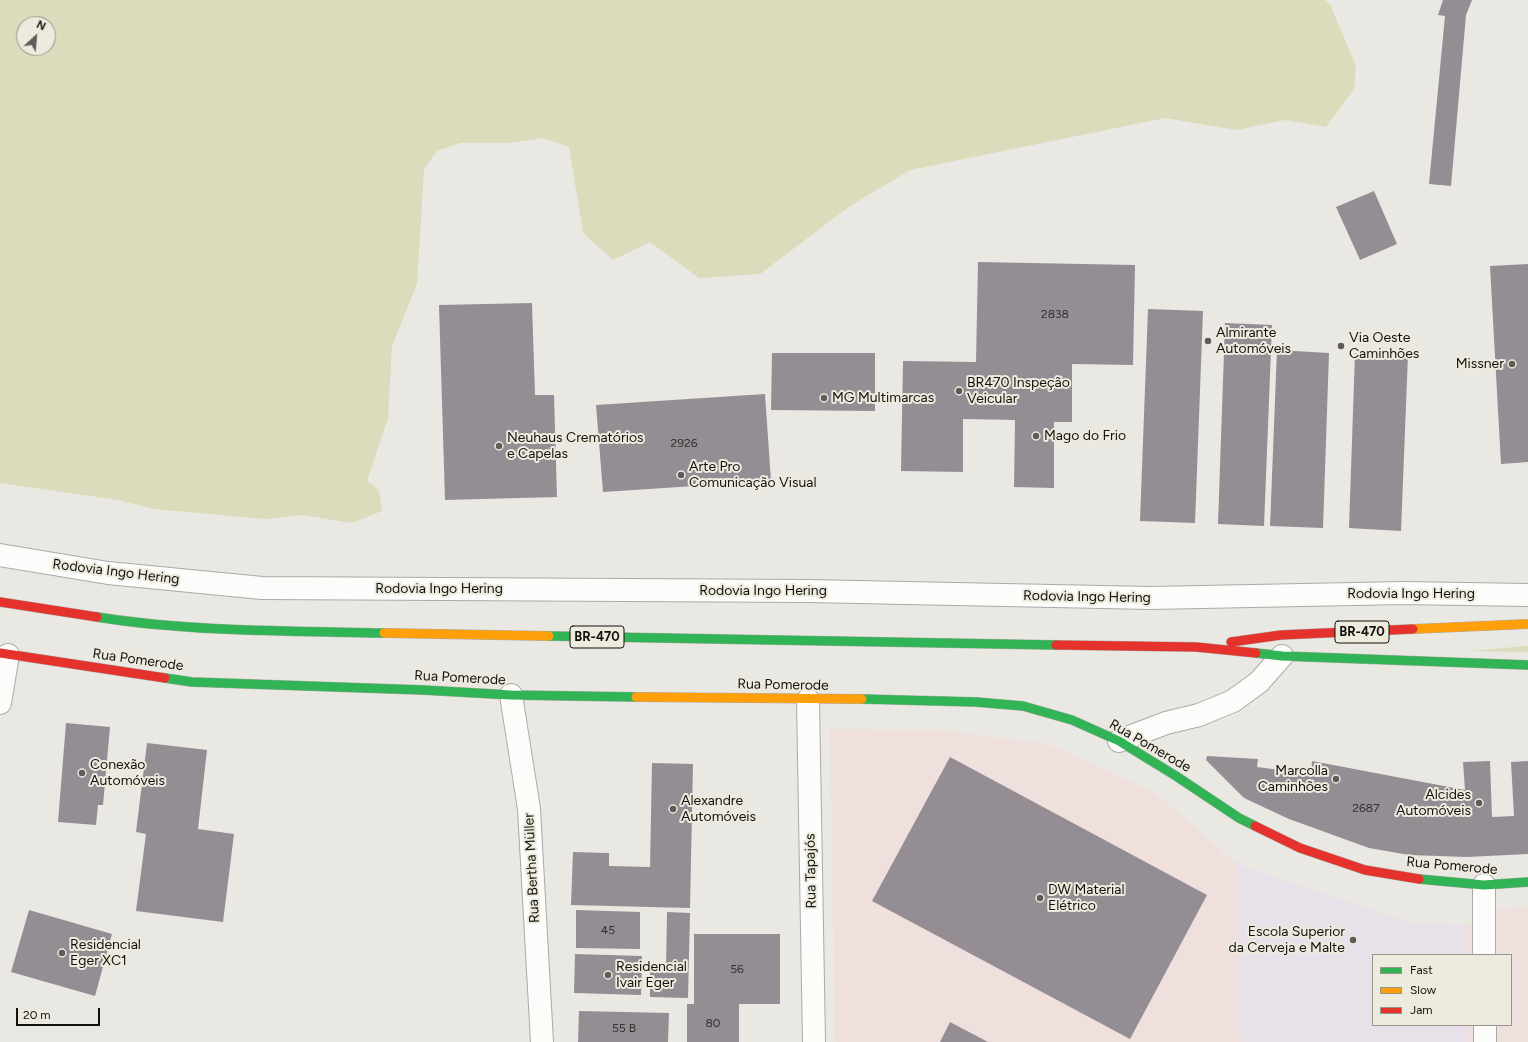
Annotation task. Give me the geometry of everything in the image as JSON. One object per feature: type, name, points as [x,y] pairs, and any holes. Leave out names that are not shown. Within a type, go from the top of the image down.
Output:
[{"type":"main road","name":"BR-470","points":[[0,602],[122,622],[227,630],[1196,647],[1282,656],[1528,665]]},
{"type":"main road","name":"BR-470","points":[[1196,647],[1282,635],[1528,624]]},
{"type":"main road","name":"Rua Pomerode","points":[[4,654],[192,682],[423,690],[511,695],[808,700],[925,700],[1023,706],[1072,720],[1119,741],[1176,776],[1239,818],[1300,848],[1365,870],[1424,880],[1484,885],[1528,882]]},
{"type":"street","name":"Rodovia Ingo Hering","points":[[0,555],[108,573],[262,588],[808,591],[1151,598],[1404,593],[1528,595]]},
{"type":"street","points":[[0,703],[4,654]]},
{"type":"street","points":[[1119,741],[1166,723],[1199,715],[1233,701],[1259,682],[1282,656]]},
{"type":"street","name":"Rua Bertha Müller","points":[[511,695],[529,809],[542,1042]]},
{"type":"street","name":"Rua Tapajós","points":[[808,700],[814,1042]]},
{"type":"street","points":[[1484,885],[1484,954]]},
{"type":"street","points":[[1485,1026],[1485,1042]]},
{"type":"shaded area","points":[[830,729],[937,730],[1048,744],[1155,793],[1236,863],[1241,1042],[835,1042]]},
{"type":"shaded area","name":"Escola Superior da Cerveja e Malte","points":[[1236,863],[1275,878],[1409,923],[1466,925],[1467,954],[1372,954],[1372,1026],[1468,1026],[1468,1042],[1241,1042]]},
{"type":"shaded area","points":[[1528,907],[1528,1042],[1468,1042],[1468,1026],[1512,1026],[1512,954],[1467,954],[1466,925],[1501,909]]},
{"type":"green space","points":[[0,0],[1325,0],[1330,4],[1356,66],[1354,89],[1326,127],[1285,120],[1236,130],[1165,118],[910,170],[850,206],[760,274],[699,278],[650,242],[613,260],[583,233],[569,147],[543,138],[509,143],[460,143],[437,151],[424,169],[417,284],[392,346],[388,418],[367,481],[379,490],[382,511],[352,523],[302,515],[265,519],[154,509],[118,500],[0,483]]},
{"type":"green space","points":[[1528,646],[1528,652],[1469,651]]},
{"type":"building","points":[[1443,0],[1472,0],[1466,15],[1451,186],[1429,184],[1445,16],[1438,15]]},
{"type":"building","points":[[1374,191],[1397,244],[1360,260],[1336,207]]},
{"type":"building","points":[[978,262],[1135,265],[1133,365],[1072,364],[1072,422],[1054,422],[1054,488],[1014,487],[1015,420],[963,419],[963,472],[901,471],[903,361],[976,362]]},
{"type":"building","name":"Missner","points":[[1528,264],[1528,462],[1501,464],[1490,266]]},
{"type":"building","name":"Neuhaus Crematórios e Capelas","points":[[532,303],[535,395],[554,395],[557,497],[445,500],[439,305]]},
{"type":"building","points":[[1148,309],[1203,311],[1195,523],[1140,521]]},
{"type":"building","points":[[1225,323],[1272,325],[1264,526],[1218,524]]},
{"type":"building","points":[[1277,350],[1329,353],[1323,528],[1270,526]]},
{"type":"building","points":[[772,353],[875,353],[875,411],[771,410]]},
{"type":"building","points":[[1355,353],[1408,355],[1401,531],[1349,528]]},
{"type":"building","points":[[765,394],[771,481],[603,492],[596,405]]},
{"type":"building","points":[[66,723],[110,727],[103,805],[98,805],[96,825],[58,822]]},
{"type":"building","points":[[147,743],[207,750],[198,829],[234,834],[223,922],[136,911],[146,834],[136,832]]},
{"type":"building","points":[[1207,756],[1258,759],[1257,767],[1311,774],[1312,761],[1465,790],[1463,762],[1490,761],[1492,817],[1514,816],[1511,762],[1528,761],[1528,854],[1467,857],[1409,855],[1369,848],[1289,819],[1244,798],[1206,760]]},
{"type":"building","name":"DW Material Elétrico","points":[[950,757],[1207,895],[1130,1039],[872,901]]},
{"type":"building","points":[[652,763],[693,764],[690,908],[571,905],[573,852],[609,853],[609,866],[650,867]]},
{"type":"building","name":"Residencial Eger XC1","points":[[29,910],[112,934],[95,996],[11,972]]},
{"type":"building","points":[[576,910],[640,912],[640,949],[576,948]]},
{"type":"building","points":[[667,912],[690,913],[688,998],[650,997],[650,971],[666,971]]},
{"type":"building","points":[[694,934],[780,934],[780,1004],[739,1004],[739,1042],[687,1042],[687,1004],[694,1004]]},
{"type":"building","name":"Residencial Ivair Eger","points":[[575,954],[642,956],[641,995],[574,993]]},
{"type":"building","points":[[579,1011],[669,1013],[668,1042],[578,1042]]},
{"type":"building","points":[[950,1022],[988,1042],[940,1042]]},
{"type":"traffic: fast","points":[[97,617],[169,626],[240,630],[384,633]]},
{"type":"traffic: fast","points":[[549,636],[1056,645]]},
{"type":"traffic: fast","points":[[1256,653],[1282,656],[1528,665]]},
{"type":"traffic: fast","points":[[165,678],[192,682],[423,690],[511,695],[636,697]]},
{"type":"traffic: fast","points":[[862,699],[976,702],[1023,706],[1072,720],[1119,741],[1176,776],[1239,818],[1255,826]]},
{"type":"traffic: fast","points":[[1419,879],[1484,885],[1528,882]]},
{"type":"traffic: slow","points":[[1413,629],[1528,624]]},
{"type":"traffic: slow","points":[[384,633],[549,636]]},
{"type":"traffic: slow","points":[[636,697],[862,699]]},
{"type":"traffic: jam","points":[[0,602],[97,617]]},
{"type":"traffic: jam","points":[[1231,642],[1281,635],[1413,629]]},
{"type":"traffic: jam","points":[[1056,645],[1196,647],[1256,653]]},
{"type":"traffic: jam","points":[[0,653],[165,678]]},
{"type":"traffic: jam","points":[[1255,826],[1300,848],[1365,870],[1419,879]]},
{"type":"place","name":"Almirante Automóveis","points":[[1208,341]]},
{"type":"place","name":"Via Oeste Caminhões","points":[[1341,346]]},
{"type":"place","name":"Missner","points":[[1512,364]]},
{"type":"place","name":"BR470 Inspeção Veicular","points":[[959,391]]},
{"type":"place","name":"MG Multimarcas","points":[[824,398]]},
{"type":"place","name":"Mago do Frio","points":[[1036,436]]},
{"type":"place","name":"Neuhaus Crematórios e Capelas","points":[[499,446]]},
{"type":"place","name":"Arte Pro Comunicação Visual","points":[[681,475]]},
{"type":"place","name":"Conexão Automóveis","points":[[82,773]]},
{"type":"place","name":"Marcolla Caminhões","points":[[1336,779]]},
{"type":"place","name":"Alcides Automóveis","points":[[1479,803]]},
{"type":"place","name":"Alexandre Automóveis","points":[[673,809]]},
{"type":"place","name":"DW Material Elétrico","points":[[1040,898]]},
{"type":"place","name":"Escola Superior da Cerveja e Malte","points":[[1353,940]]},
{"type":"place","name":"Residencial Eger XC1","points":[[62,953]]},
{"type":"place","name":"Residencial Ivair Eger","points":[[608,975]]}]
